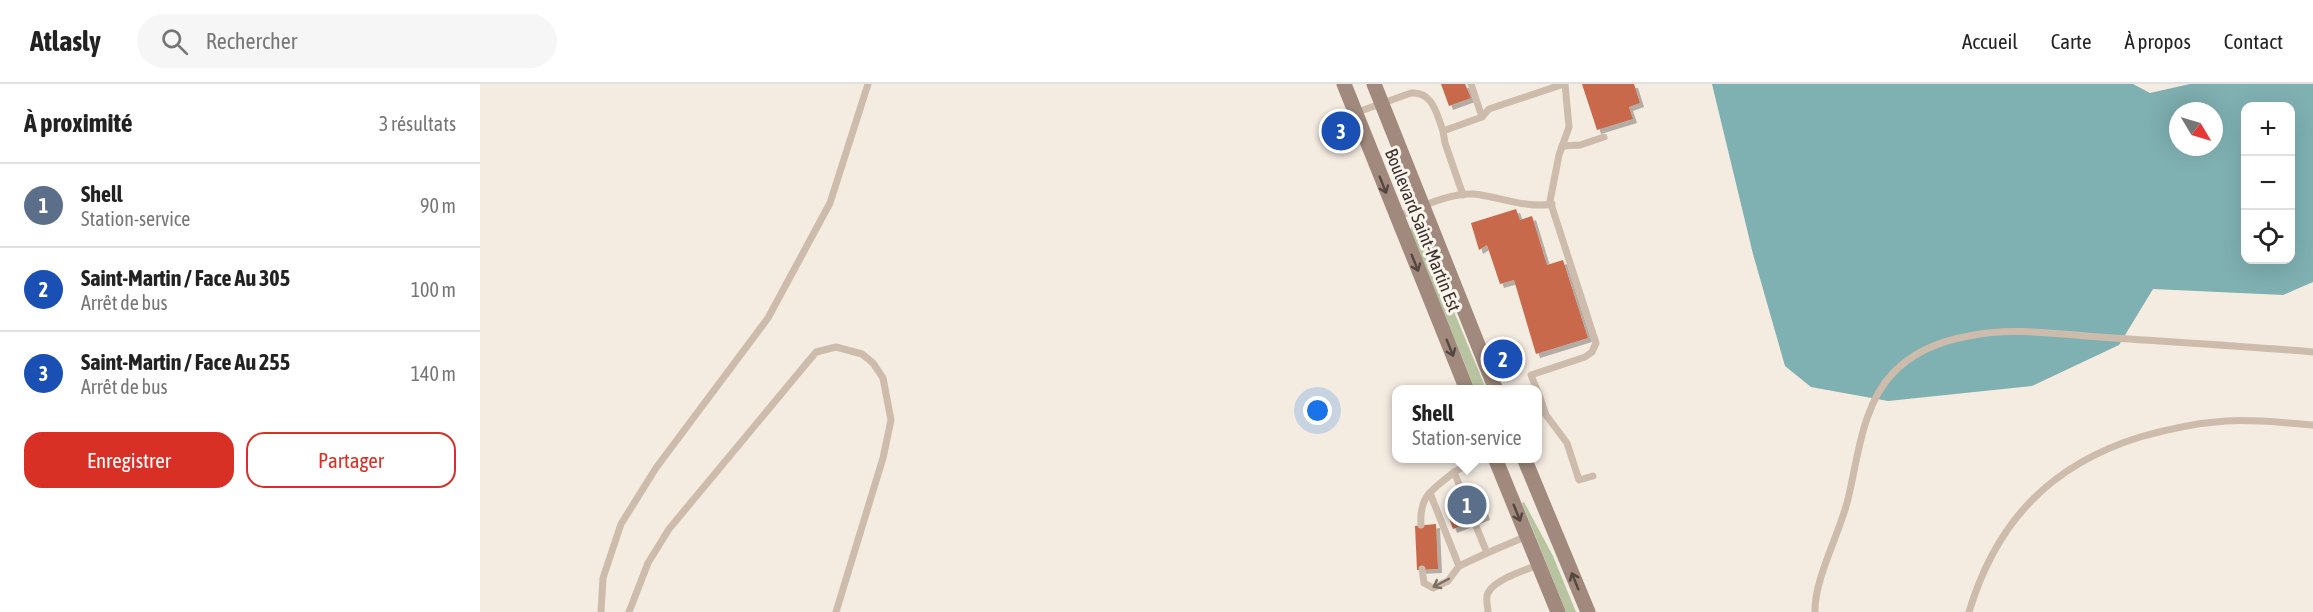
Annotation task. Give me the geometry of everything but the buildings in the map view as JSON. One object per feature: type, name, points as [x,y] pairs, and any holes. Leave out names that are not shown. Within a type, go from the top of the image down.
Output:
[{"type":"main road","name":"Boulevard Saint-Martin Est","points":[[1344,84],[1465,385]]},
{"type":"main road","name":"Boulevard Saint-Martin Est","points":[[1374,84],[1494,385]]},
{"type":"main road","points":[[1497,463],[1557,612]]},
{"type":"main road","points":[[1526,463],[1588,612]]},
{"type":"lane","points":[[601,612],[603,578],[621,524],[656,468],[768,318],[830,203],[868,84]]},
{"type":"lane","points":[[1471,84],[1482,117]]},
{"type":"lane","points":[[1443,131],[1482,117],[1489,109],[1565,84],[1569,123],[1551,194],[1552,204],[1596,342],[1592,352],[1585,357],[1531,375],[1535,385]]},
{"type":"lane","points":[[1355,113],[1411,93],[1424,95],[1433,105],[1463,195]]},
{"type":"lane","points":[[1562,146],[1580,145],[1605,137]]},
{"type":"lane","points":[[1396,217],[1463,195],[1492,196],[1541,205],[1552,204]]},
{"type":"lane","points":[[1815,612],[1819,586],[1845,511],[1871,408],[1892,373],[1908,359],[1926,348],[1970,335],[1997,332],[2313,352]]},
{"type":"lane","points":[[629,612],[648,563],[669,529],[816,352],[836,346],[862,354],[873,363],[883,378],[891,420],[883,458],[836,612]]},
{"type":"lane","points":[[1542,404],[1546,415],[1567,443],[1579,480],[1593,476]]},
{"type":"lane","points":[[1968,612],[1991,555],[2017,515],[2060,475],[2101,451],[2152,434],[2203,423],[2228,421],[2313,425]]},
{"type":"lane","points":[[1420,525],[1423,500],[1454,472],[1472,463]]},
{"type":"lane","points":[[1454,472],[1487,553]]},
{"type":"lane","points":[[1430,493],[1459,566]]},
{"type":"lane","points":[[1422,569],[1424,583],[1433,588],[1448,581],[1459,566],[1527,536]]},
{"type":"lane","points":[[1488,612],[1487,594],[1492,588],[1538,565]]},
{"type":"green space","points":[[1416,224],[1419,227],[1484,385],[1473,385],[1410,230]]},
{"type":"green space","points":[[1524,502],[1553,556],[1576,612],[1566,612],[1522,503]]},
{"type":"water","points":[[1712,84],[2133,84],[2150,93],[2190,84],[2313,84],[2313,282],[2283,295],[2153,289],[2119,345],[2032,386],[1888,401],[1811,387],[1785,366],[1753,254]]},
{"type":"place","name":"Saint-Martin / Face Au 255","points":[[1341,131]]},
{"type":"place","name":"Saint-Martin / Face Au 305","points":[[1503,359]]},
{"type":"place","name":"Shell","points":[[1467,505]]}]
